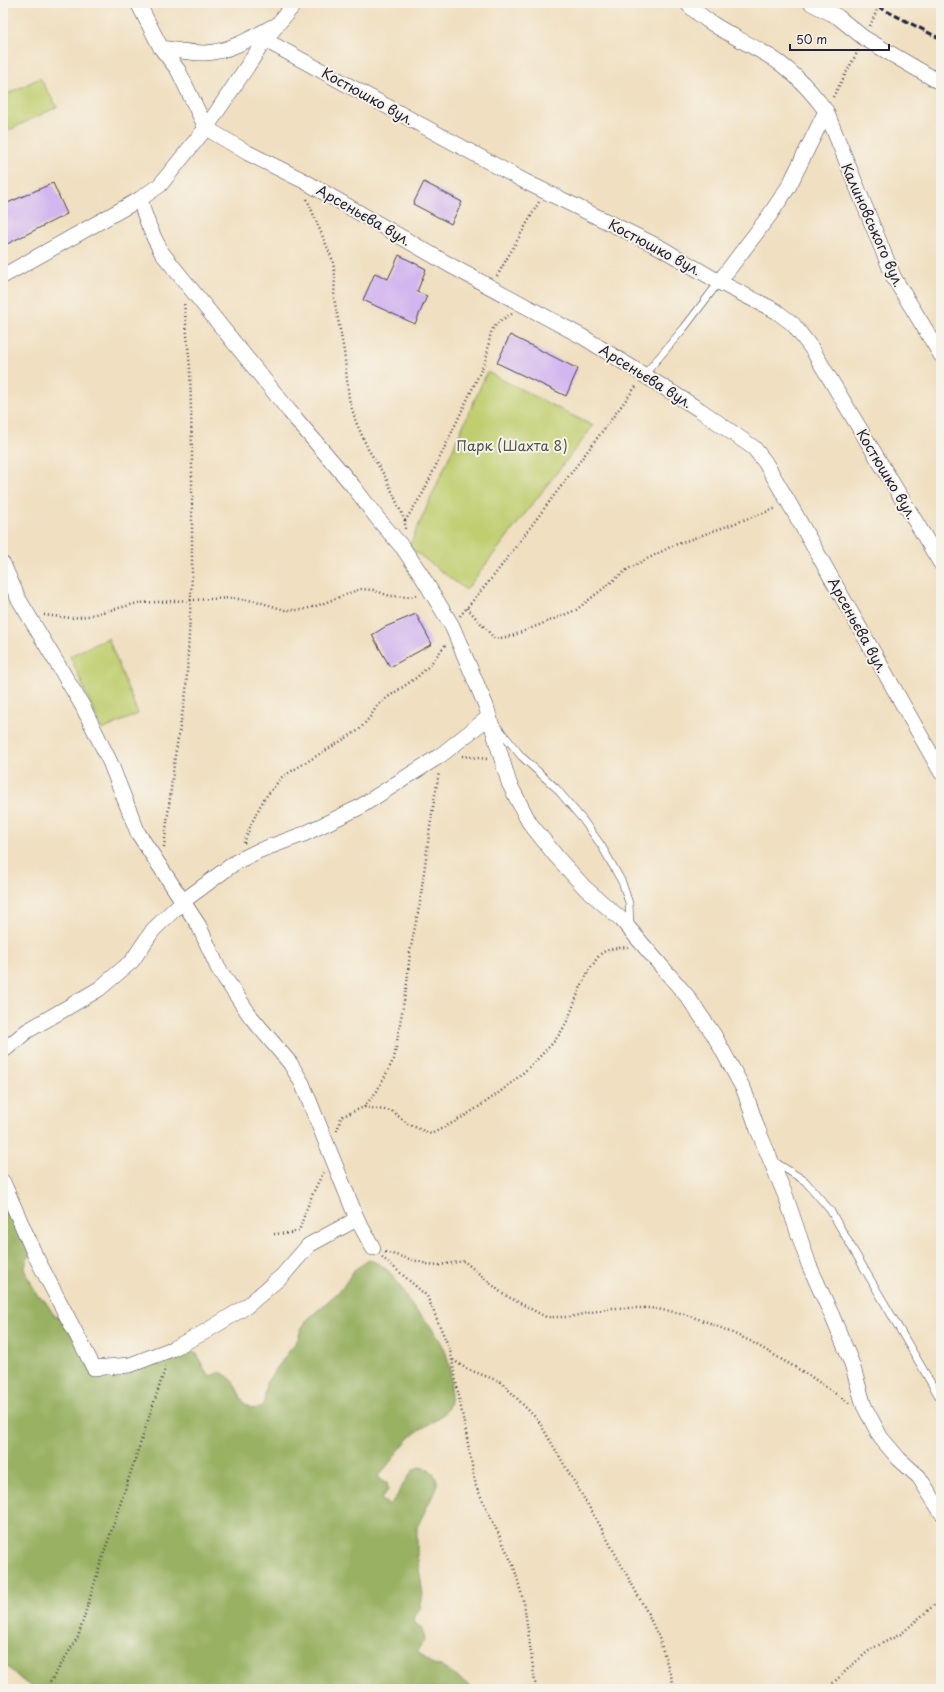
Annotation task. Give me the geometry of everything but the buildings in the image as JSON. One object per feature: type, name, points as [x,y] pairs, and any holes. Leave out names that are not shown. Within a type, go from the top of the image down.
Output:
[{"type":"street","points":[[138,3],[161,48],[178,70],[206,128]]},
{"type":"street","points":[[3,276],[140,199],[160,185],[206,128],[265,40],[295,3]]},
{"type":"street","name":"Калиновського вул.","points":[[687,3],[716,27],[765,53],[793,74],[813,94],[826,111],[894,278],[941,355]]},
{"type":"street","points":[[811,3],[838,17],[864,38],[941,83]]},
{"type":"street","points":[[161,48],[184,52],[206,53],[249,40],[278,24]]},
{"type":"street","name":"Костюшко вул.","points":[[265,40],[546,192],[661,248],[719,282],[776,311],[793,324],[812,349],[941,564]]},
{"type":"street","points":[[719,282],[769,216],[789,186],[826,111]]},
{"type":"street","name":"Арсеньєва вул.","points":[[206,128],[248,153],[304,181],[491,287],[583,337],[700,410],[754,448],[765,462],[789,503],[941,772]]},
{"type":"street","points":[[140,199],[144,217],[162,253],[290,412],[353,486],[378,520],[402,548],[430,590],[454,629],[489,717],[509,783],[529,822],[556,856],[585,888],[621,919],[687,996],[714,1035],[744,1090],[786,1197],[809,1265],[852,1364],[864,1406],[881,1438],[899,1459],[919,1477],[941,1512]]},
{"type":"street","points":[[3,564],[18,598],[82,705],[110,762],[138,832],[199,926],[222,974],[250,1017],[290,1063],[302,1083],[357,1219],[373,1248]]},
{"type":"street","points":[[3,1051],[27,1031],[99,989],[132,961],[153,930],[182,902],[236,862],[258,851],[304,834],[358,808],[441,755],[489,717]]},
{"type":"street","points":[[3,1182],[35,1255],[94,1368],[130,1365],[172,1349],[203,1333],[247,1306],[283,1275],[309,1244],[357,1219]]},
{"type":"lane","points":[[644,375],[684,328],[719,282]]},
{"type":"lane","points":[[489,717],[521,756],[561,793],[601,844],[622,882],[629,903],[630,930]]},
{"type":"lane","points":[[771,1160],[805,1181],[830,1210],[941,1400]]},
{"type":"path","points":[[826,111],[864,38],[880,3]]},
{"type":"path","points":[[304,181],[308,203],[333,262],[335,276],[334,298],[344,351],[349,399],[368,449],[386,478],[405,521],[405,534],[402,548]]},
{"type":"path","points":[[491,287],[546,192]]},
{"type":"path","points":[[161,868],[175,756],[186,692],[191,600],[192,453],[190,368],[182,279]]},
{"type":"path","points":[[405,521],[423,493],[485,362],[488,352],[488,339],[492,328],[499,321],[526,306]]},
{"type":"path","points":[[236,862],[252,822],[264,799],[282,777],[359,730],[377,706],[416,678],[429,666],[467,608],[496,573],[644,375]]},
{"type":"path","points":[[467,608],[495,639],[512,636],[576,610],[628,568],[672,546],[789,503]]},
{"type":"path","points":[[28,613],[71,618],[88,616],[138,603],[230,598],[256,601],[285,610],[302,610],[319,605],[360,588],[373,590],[390,596],[411,597],[430,590]]},
{"type":"path","points":[[274,1234],[290,1233],[300,1230],[316,1186],[332,1157],[335,1136],[341,1117],[364,1107],[377,1091],[394,1059],[407,983],[410,952],[420,902],[441,755],[485,758],[504,764]]},
{"type":"path","points":[[364,1107],[392,1111],[408,1124],[432,1134],[451,1124],[498,1094],[525,1072],[548,1049],[567,1022],[578,991],[590,969],[601,954],[615,948],[644,946]]},
{"type":"path","points":[[373,1248],[426,1296],[450,1350],[476,1486],[514,1567],[524,1603],[536,1689]]},
{"type":"path","points":[[373,1248],[434,1266],[464,1261],[504,1294],[546,1317],[569,1317],[611,1308],[650,1308],[681,1312],[750,1341],[810,1376],[852,1405]]},
{"type":"path","points":[[46,1689],[78,1637],[100,1565],[172,1349]]},
{"type":"path","points":[[452,1360],[467,1369],[501,1382],[538,1420],[599,1524],[647,1612],[659,1638],[675,1689]]},
{"type":"path","points":[[827,1689],[866,1653],[900,1634],[941,1599]]},
{"type":"green space","points":[[40,78],[57,107],[3,133],[3,96]]},
{"type":"green space","name":"Парк (Шахта 8)","points":[[487,372],[593,426],[466,590],[409,547]]},
{"type":"green space","points":[[108,638],[138,714],[102,730],[70,656]]},
{"type":"green space","points":[[3,1210],[37,1237],[40,1249],[28,1258],[24,1269],[37,1295],[45,1301],[54,1315],[63,1319],[95,1371],[187,1350],[197,1354],[206,1373],[210,1376],[221,1372],[231,1379],[245,1404],[254,1408],[260,1408],[264,1403],[266,1383],[298,1339],[301,1329],[308,1319],[343,1287],[354,1270],[369,1260],[384,1267],[390,1273],[416,1311],[428,1323],[446,1352],[450,1368],[451,1393],[450,1402],[446,1411],[439,1418],[414,1434],[378,1476],[381,1481],[387,1482],[388,1490],[381,1499],[389,1505],[397,1496],[414,1469],[419,1467],[429,1469],[436,1477],[437,1487],[417,1527],[417,1554],[423,1595],[420,1609],[414,1616],[415,1623],[421,1628],[425,1638],[417,1651],[433,1665],[441,1666],[475,1689],[35,1689],[23,1681],[5,1665],[3,1662]]},
{"type":"railway","points":[[871,3],[941,39]]}]
